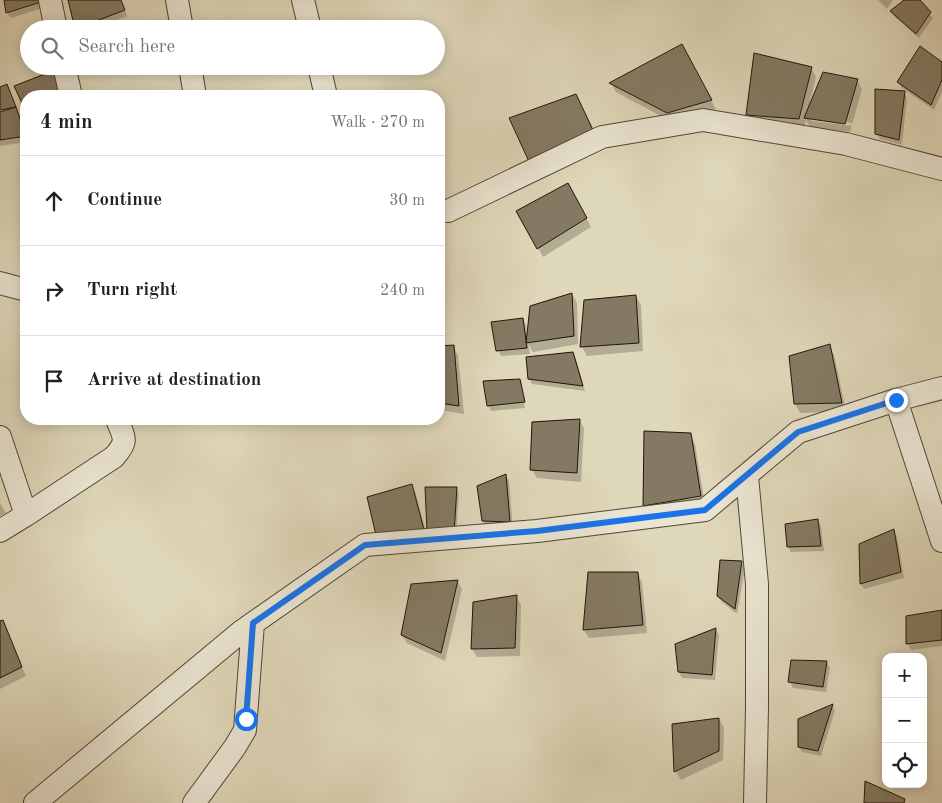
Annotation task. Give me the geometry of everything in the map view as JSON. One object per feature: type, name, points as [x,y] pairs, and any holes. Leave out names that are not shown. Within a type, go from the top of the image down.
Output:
[{"type":"street","points":[[50,0],[54,20]]},
{"type":"street","points":[[177,0],[180,20]]},
{"type":"street","points":[[303,0],[308,20]]},
{"type":"street","points":[[66,75],[70,90]]},
{"type":"street","points":[[192,75],[195,90]]},
{"type":"street","points":[[321,75],[325,90]]},
{"type":"street","points":[[448,211],[602,137],[703,120],[846,144],[942,169]]},
{"type":"street","points":[[0,283],[20,288]]},
{"type":"street","points":[[35,803],[253,623],[365,545],[537,531],[705,510],[798,432],[896,400],[942,388]]},
{"type":"street","points":[[896,400],[942,541]]},
{"type":"street","points":[[0,531],[114,457],[124,446],[125,442],[118,425]]},
{"type":"street","points":[[0,437],[26,515]]},
{"type":"street","points":[[747,476],[758,584],[754,803]]},
{"type":"street","points":[[194,803],[235,747],[245,730],[253,623]]},
{"type":"building","points":[[4,0],[41,0],[41,2],[6,13]]},
{"type":"building","points":[[68,0],[121,0],[125,10],[99,20],[73,20]]},
{"type":"building","points":[[904,0],[920,0],[931,12],[916,34],[890,11]]},
{"type":"building","points":[[682,44],[712,100],[667,113],[609,83]]},
{"type":"building","points":[[920,46],[942,62],[942,80],[931,105],[897,82]]},
{"type":"building","points":[[754,53],[812,67],[799,119],[746,115]]},
{"type":"building","points":[[823,72],[858,79],[845,124],[804,118]]},
{"type":"building","points":[[42,75],[56,75],[60,90],[20,90],[20,99],[14,86]]},
{"type":"building","points":[[7,84],[16,107],[0,110],[0,87]]},
{"type":"building","points":[[875,89],[905,91],[899,140],[875,134]]},
{"type":"building","points":[[576,94],[593,130],[531,166],[509,118]]},
{"type":"building","points":[[16,107],[20,119],[20,137],[0,140],[0,112]]},
{"type":"building","points":[[568,183],[587,218],[537,249],[516,211]]},
{"type":"building","points":[[572,293],[574,336],[526,343],[530,306]]},
{"type":"building","points":[[636,295],[639,343],[580,347],[584,300]]},
{"type":"building","points":[[523,318],[527,348],[496,351],[491,322]]},
{"type":"building","points":[[830,344],[842,403],[794,404],[789,356]]},
{"type":"building","points":[[454,345],[459,406],[445,404],[445,346]]},
{"type":"building","points":[[573,352],[583,386],[528,379],[526,357]]},
{"type":"building","points":[[520,379],[525,402],[487,406],[483,381]]},
{"type":"building","points":[[580,419],[577,473],[530,470],[532,422]]},
{"type":"building","points":[[644,431],[691,433],[701,496],[643,506]]},
{"type":"building","points":[[506,474],[510,522],[482,521],[477,486]]},
{"type":"building","points":[[412,484],[424,530],[376,535],[367,497]]},
{"type":"building","points":[[425,487],[457,487],[454,533],[427,531]]},
{"type":"building","points":[[818,519],[821,546],[787,547],[785,524]]},
{"type":"building","points":[[894,529],[901,572],[860,584],[859,544]]},
{"type":"building","points":[[720,560],[742,561],[735,609],[717,596]]},
{"type":"building","points":[[588,572],[638,572],[643,625],[583,630]]},
{"type":"building","points":[[458,580],[441,653],[401,635],[411,584]]},
{"type":"building","points":[[517,595],[515,648],[471,649],[473,602]]},
{"type":"building","points":[[942,610],[942,640],[906,644],[906,616]]},
{"type":"building","points":[[3,620],[22,667],[0,678],[0,621]]},
{"type":"building","points":[[716,628],[712,675],[678,672],[675,644]]},
{"type":"building","points":[[791,660],[827,661],[823,687],[788,682]]},
{"type":"building","points":[[833,704],[818,751],[798,747],[798,719]]},
{"type":"building","points":[[719,718],[719,751],[674,772],[672,724]]},
{"type":"building","points":[[865,781],[905,799],[904,803],[864,803]]},
{"type":"route","points":[[246,719],[253,623],[365,545],[537,531],[705,510],[798,432],[896,400]]}]
